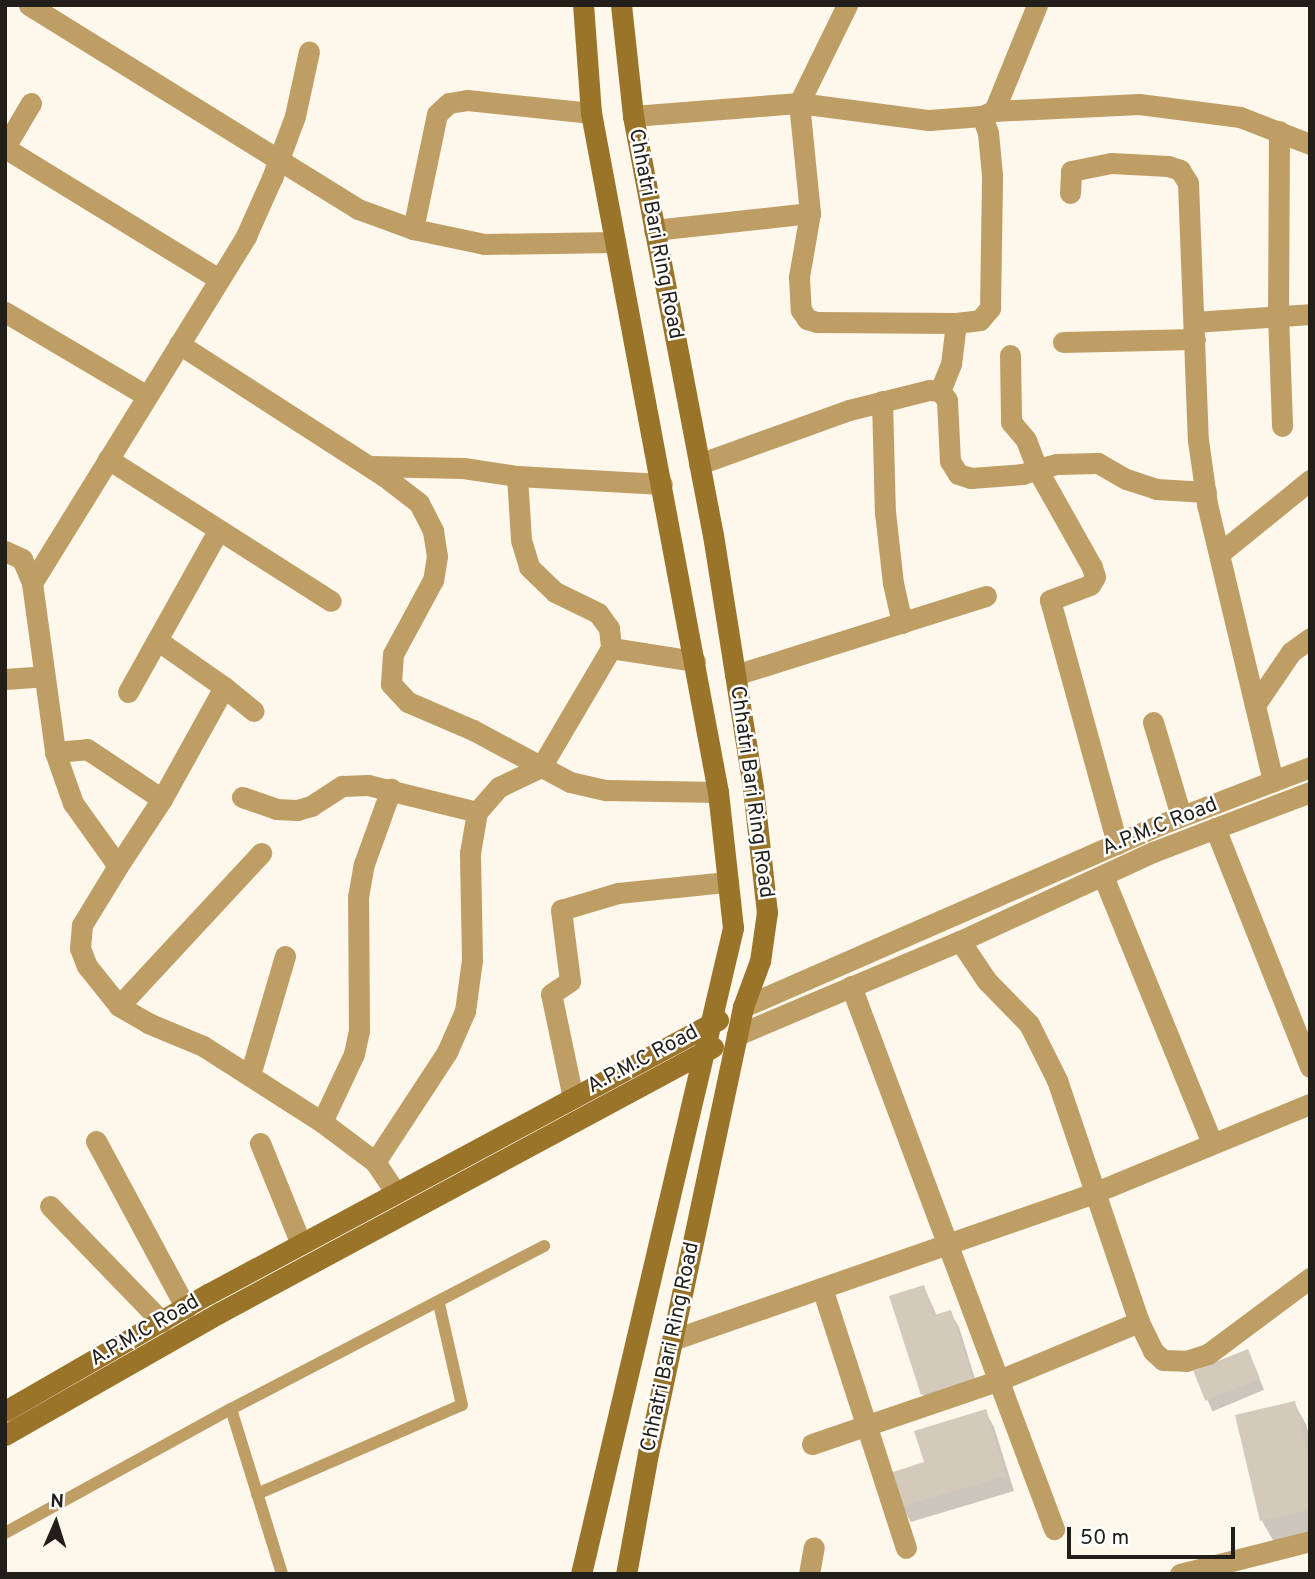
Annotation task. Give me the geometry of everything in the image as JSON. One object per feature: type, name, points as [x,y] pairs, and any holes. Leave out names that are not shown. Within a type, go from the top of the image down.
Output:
[{"type":"main road","points":[[581,1574],[733,928],[718,792],[592,113],[583,5]]},
{"type":"main road","name":"Chhatri Bari Ring Road","points":[[621,5],[632,116],[699,464],[735,675],[767,912],[760,961],[743,1007],[672,1340],[626,1574]]},
{"type":"main road","name":"A.P.M.C Road","points":[[5,1411],[301,1244],[743,1007]]},
{"type":"main road","name":"A.P.M.C Road","points":[[5,1435],[219,1313],[737,1035]]},
{"type":"street","points":[[29,5],[358,209],[413,229],[485,244],[615,242]]},
{"type":"street","points":[[847,5],[799,103],[810,213],[799,277],[801,310],[807,319],[817,322],[956,323],[980,320],[990,309],[992,175],[988,114],[1037,5]]},
{"type":"street","points":[[32,583],[258,212],[295,116],[309,51]]},
{"type":"street","points":[[413,229],[437,114],[449,103],[467,100],[592,113]]},
{"type":"street","points":[[31,103],[5,147],[219,279]]},
{"type":"street","points":[[632,116],[799,103],[929,120],[1139,104],[1240,117],[1310,144]]},
{"type":"street","points":[[1279,131],[1278,315],[1282,426]]},
{"type":"street","points":[[1070,193],[1071,170],[1111,163],[1168,166],[1180,170],[1188,183],[1198,440],[1206,492],[1273,781]]},
{"type":"street","points":[[654,230],[810,213]]},
{"type":"street","points":[[5,312],[147,396]]},
{"type":"street","points":[[1063,342],[1194,331],[1278,315],[1310,314]]},
{"type":"street","points":[[940,391],[951,364],[956,323]]},
{"type":"street","points":[[179,344],[370,467],[419,503],[433,531],[436,556],[433,580],[393,654],[391,684],[408,702],[474,730],[570,782],[607,790],[718,792]]},
{"type":"street","points":[[1010,355],[1011,422],[1026,440],[1037,469],[1095,578],[1090,585],[1050,600],[1117,844]]},
{"type":"street","points":[[699,464],[813,422],[929,390],[940,391],[947,400],[950,461],[958,474],[971,478],[1023,474],[1082,461],[1098,463],[1126,479],[1156,489],[1206,492]]},
{"type":"street","points":[[882,401],[885,512],[893,583],[902,623]]},
{"type":"street","points":[[108,459],[331,601]]},
{"type":"street","points":[[370,467],[463,468],[517,476],[662,484]]},
{"type":"street","points":[[375,1162],[447,1052],[465,1011],[472,960],[470,853],[477,812],[499,787],[541,767],[611,648],[609,628],[598,613],[555,592],[529,567],[521,540],[517,476]]},
{"type":"street","points":[[1220,554],[1310,480]]},
{"type":"street","points":[[128,692],[218,531]]},
{"type":"street","points":[[6,552],[22,559],[32,583],[55,752],[72,803],[118,866]]},
{"type":"street","points":[[735,675],[986,596]]},
{"type":"street","points":[[1255,705],[1291,652],[1310,638]]},
{"type":"street","points":[[157,640],[254,711]]},
{"type":"street","points":[[611,648],[695,661]]},
{"type":"street","points":[[5,679],[44,676]]},
{"type":"street","points":[[224,687],[162,799],[82,925],[80,948],[87,966],[119,1006],[148,1023],[203,1046],[322,1122],[375,1162],[396,1193]]},
{"type":"street","points":[[1153,722],[1181,816]]},
{"type":"street","points":[[55,752],[87,749],[162,799]]},
{"type":"street","name":"A.P.M.C Road","points":[[743,1007],[1181,816],[1310,767]]},
{"type":"street","points":[[242,797],[276,809],[297,810],[311,806],[342,786],[368,785],[477,812]]},
{"type":"street","points":[[322,1122],[354,1054],[359,1031],[358,897],[364,864],[391,789]]},
{"type":"street","name":"A.P.M.C Road","points":[[737,1035],[960,941],[1215,828],[1310,792]]},
{"type":"street","points":[[1215,828],[1310,1067]]},
{"type":"street","points":[[119,1006],[261,853]]},
{"type":"street","points":[[1103,876],[1212,1143]]},
{"type":"street","points":[[573,1098],[551,994],[570,981],[561,910],[618,893],[727,882]]},
{"type":"street","points":[[960,941],[987,981],[1029,1024],[1057,1080],[1139,1322],[1153,1351],[1163,1360],[1186,1362],[1208,1354],[1310,1278]]},
{"type":"street","points":[[250,1075],[285,956]]},
{"type":"street","points":[[851,986],[1054,1529]]},
{"type":"street","points":[[672,1340],[1096,1192],[1310,1104]]},
{"type":"street","points":[[96,1141],[186,1308]]},
{"type":"street","points":[[260,1143],[301,1244]]},
{"type":"street","points":[[50,1206],[162,1322]]},
{"type":"street","points":[[822,1288],[906,1549]]},
{"type":"street","points":[[812,1444],[997,1381],[1139,1322]]},
{"type":"street","points":[[1180,1574],[1310,1541]]},
{"type":"street","points":[[809,1574],[814,1547]]},
{"type":"lane","points":[[5,1533],[231,1409],[439,1304],[544,1246]]},
{"type":"lane","points":[[257,1494],[462,1405],[439,1304]]},
{"type":"lane","points":[[231,1409],[282,1574]]},
{"type":"building","points":[[924,1285],[934,1315],[951,1310],[973,1379],[921,1395],[889,1296]]},
{"type":"building","points":[[1248,1349],[1260,1379],[1205,1401],[1193,1371]]},
{"type":"building","points":[[1295,1401],[1310,1462],[1310,1510],[1260,1521],[1235,1415]]},
{"type":"building","points":[[986,1409],[1006,1476],[900,1507],[890,1473],[924,1462],[914,1431]]}]
